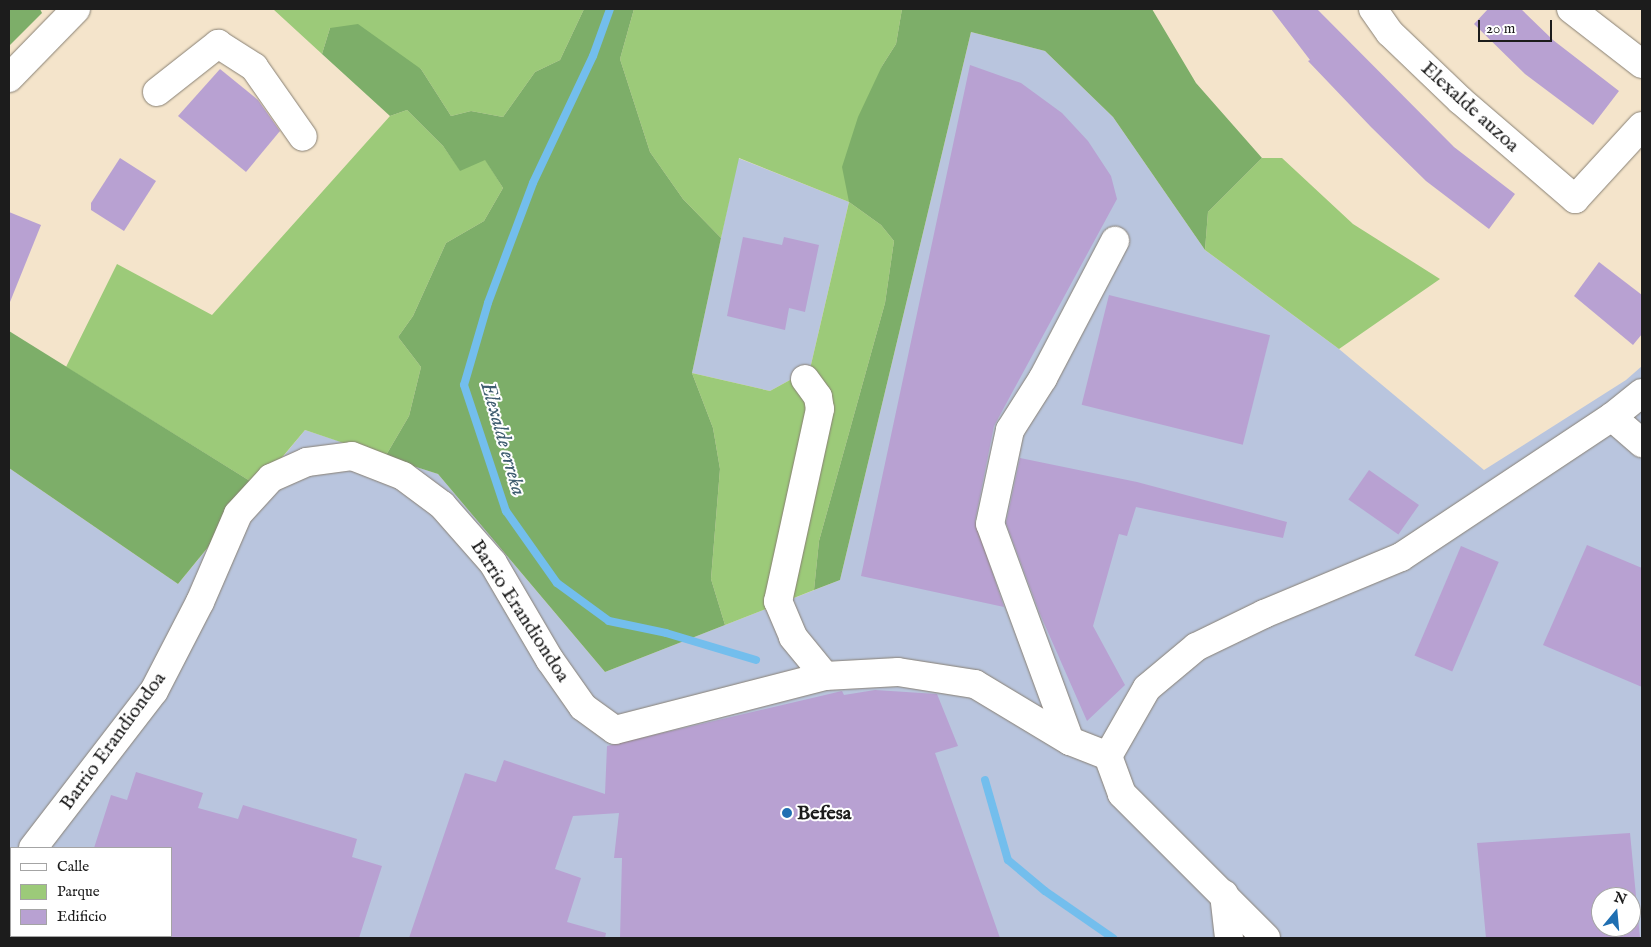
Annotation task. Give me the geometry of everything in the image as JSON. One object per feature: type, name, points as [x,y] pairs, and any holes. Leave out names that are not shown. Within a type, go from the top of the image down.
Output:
[{"type":"street","points":[[9,78],[76,9]]},
{"type":"street","name":"Elexalde auzoa","points":[[1373,9],[1390,33],[1460,100],[1575,199],[1642,126]]},
{"type":"street","points":[[1571,9],[1642,64]]},
{"type":"street","points":[[157,92],[218,44],[254,67],[303,137]]},
{"type":"street","points":[[1070,741],[990,524],[1010,430],[1043,378],[1115,241]]},
{"type":"street","points":[[805,379],[818,397],[820,409],[778,601],[793,637],[825,676]]},
{"type":"street","points":[[1266,938],[1122,794],[1108,756],[1147,688],[1196,648],[1264,614],[1401,557],[1612,417],[1642,393]]},
{"type":"street","points":[[1612,417],[1642,443]]},
{"type":"street","name":"Barrio Erandiondoa","points":[[34,847],[154,691],[200,602],[238,514],[271,478],[307,462],[352,456],[403,476],[442,505],[493,563],[550,660],[584,707],[615,730],[825,676],[898,672],[975,684],[1070,741],[1108,756]]},
{"type":"street","points":[[1224,894],[1229,938]]},
{"type":"shaded area","points":[[971,32],[1045,51],[1113,117],[1205,250],[1339,349],[1484,470],[1626,380],[1642,366],[1642,938],[9,938],[9,468],[178,584],[305,430],[438,474],[605,672],[840,580]]},
{"type":"shaded area","points":[[738,158],[849,202],[810,369],[770,391],[692,373]]},
{"type":"green space","points":[[9,9],[40,9],[42,13],[9,46]]},
{"type":"green space","points":[[273,9],[584,9],[560,60],[535,72],[503,117],[471,111],[451,116],[421,69],[330,28],[322,54]]},
{"type":"green space","points":[[584,9],[634,9],[620,59],[650,152],[683,199],[721,238],[692,373],[713,428],[720,469],[711,579],[725,625],[605,672],[438,474],[385,457],[409,416],[421,367],[398,337],[413,316],[446,243],[484,221],[503,188],[485,160],[460,171],[443,146],[407,110],[390,116],[322,54],[330,28],[358,24],[421,69],[451,116],[471,111],[503,117],[535,72],[560,60]]},
{"type":"green space","points":[[634,9],[902,9],[896,44],[882,66],[849,202],[739,158],[721,238],[683,199],[650,152],[620,59]]},
{"type":"green space","points":[[902,9],[1152,9],[1196,83],[1262,158],[1208,212],[1205,250],[1113,117],[1045,51],[971,32],[840,580],[814,590],[819,541],[885,303],[894,241],[881,225],[849,202],[842,167],[858,117],[882,66],[896,44]]},
{"type":"green space","points":[[407,110],[443,146],[460,170],[485,159],[503,188],[484,221],[446,243],[413,316],[398,337],[421,367],[409,416],[385,457],[305,430],[258,486],[66,367],[117,264],[212,315],[390,116]]},
{"type":"green space","points":[[1262,158],[1282,158],[1353,224],[1440,279],[1339,349],[1205,250],[1208,212]]},
{"type":"green space","points":[[849,202],[881,225],[894,241],[885,303],[819,541],[814,590],[725,625],[711,579],[720,469],[713,428],[692,373],[770,391],[810,369]]},
{"type":"green space","points":[[9,331],[258,486],[178,584],[9,468]]},
{"type":"building","points":[[1271,9],[1317,9],[1454,147],[1515,194],[1489,229],[1426,181],[1371,127],[1308,61],[1310,60]]},
{"type":"building","points":[[1488,9],[1521,9],[1553,40],[1619,91],[1593,125],[1525,74],[1474,24]]},
{"type":"building","points":[[970,65],[1021,83],[1062,113],[1088,141],[1111,176],[1117,199],[994,426],[975,521],[1004,607],[861,576]]},
{"type":"building","points":[[220,69],[258,100],[280,131],[246,172],[178,116]]},
{"type":"building","points":[[120,158],[156,181],[124,231],[91,210],[91,203]]},
{"type":"building","points":[[9,212],[41,225],[10,302],[9,302]]},
{"type":"building","points":[[743,237],[782,245],[784,237],[819,245],[805,312],[789,308],[785,330],[727,316]]},
{"type":"building","points":[[1599,262],[1642,295],[1642,334],[1633,345],[1574,296]]},
{"type":"building","points":[[1109,295],[1270,335],[1243,445],[1082,405]]},
{"type":"building","points":[[1020,458],[1137,482],[1287,522],[1283,538],[1136,507],[1127,536],[1119,534],[1093,626],[1125,685],[1087,721],[1040,614],[1006,523]]},
{"type":"building","points":[[1369,470],[1419,505],[1398,534],[1348,499]]},
{"type":"building","points":[[1587,545],[1642,568],[1642,687],[1543,645]]},
{"type":"building","points":[[1461,546],[1499,562],[1452,672],[1415,656]]},
{"type":"building","name":"Befesa","points":[[875,690],[937,694],[958,746],[935,753],[1000,938],[620,938],[622,858],[614,858],[619,813],[573,816],[555,869],[581,878],[567,922],[606,933],[605,938],[409,938],[465,773],[496,782],[504,760],[605,794],[607,746],[842,691],[844,695]]},
{"type":"building","points":[[136,772],[203,793],[198,808],[238,819],[243,805],[357,839],[352,857],[382,866],[359,938],[171,938],[172,847],[94,847],[111,795],[127,800]]},
{"type":"building","points":[[1630,833],[1635,887],[1591,887],[1591,937],[1640,938],[1486,938],[1477,843]]},
{"type":"waterway","name":"Elexalde erreka","points":[[610,9],[593,56],[533,183],[488,303],[464,385],[506,511],[557,583],[609,621],[666,633],[756,660]]},
{"type":"waterway","name":"Elexalde erreka","points":[[985,780],[1008,860],[1045,891],[1113,938]]},
{"type":"place","name":"Befesa","points":[[787,813]]}]
